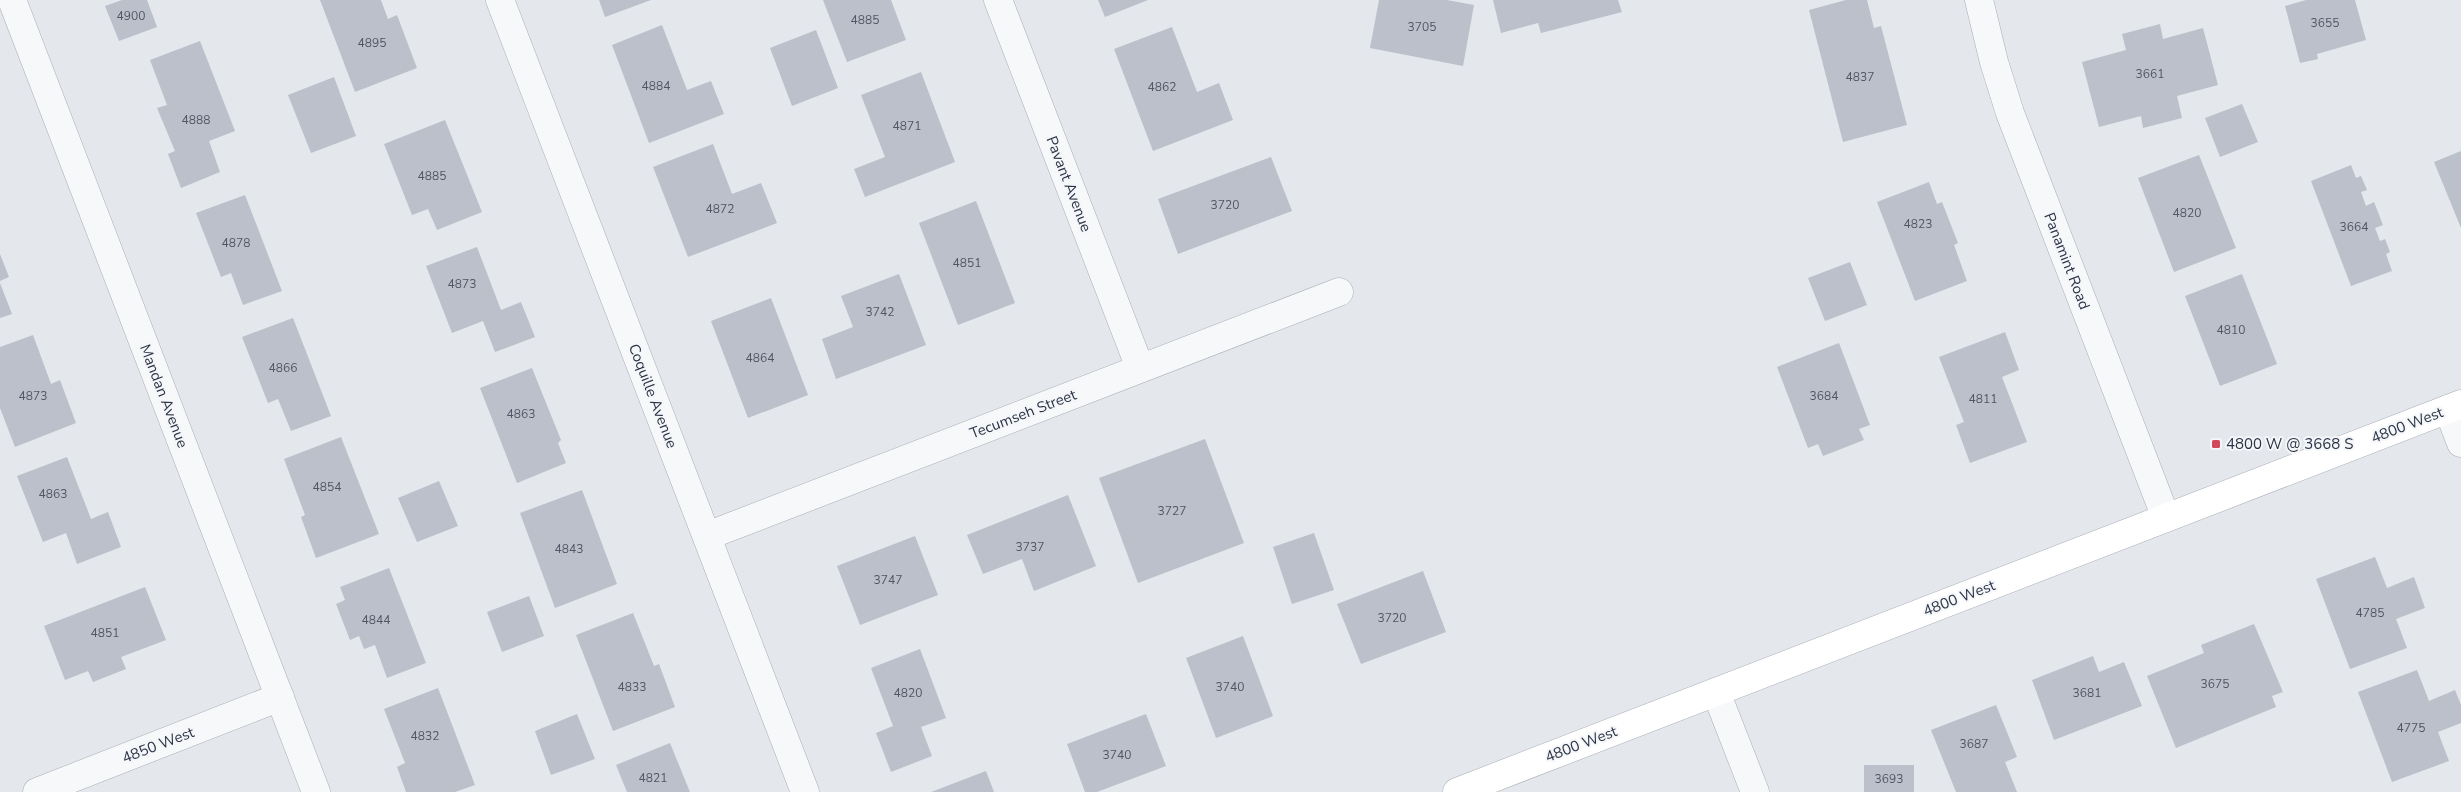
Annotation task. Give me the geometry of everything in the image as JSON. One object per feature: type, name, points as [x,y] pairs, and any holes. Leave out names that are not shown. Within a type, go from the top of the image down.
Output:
[{"type":"main road","name":"4800 West","points":[[1457,792],[2454,406]]},
{"type":"street","name":"Mandan Avenue","points":[[12,0],[316,792]]},
{"type":"street","name":"Coquille Avenue","points":[[500,0],[805,792]]},
{"type":"street","name":"Pavant Avenue","points":[[998,0],[1140,368]]},
{"type":"street","name":"Panamint Road","points":[[1979,0],[1994,62],[2010,112],[2166,518]]},
{"type":"street","name":"Tecumseh Street","points":[[707,536],[1339,292]]},
{"type":"street","points":[[2454,406],[2461,443]]},
{"type":"street","points":[[1716,692],[1755,792]]},
{"type":"street","name":"4850 West","points":[[37,792],[280,697]]},
{"type":"building","points":[[122,0],[147,0],[157,27],[119,41],[105,6]]},
{"type":"building","points":[[320,0],[381,0],[388,19],[397,15],[417,68],[355,92]]},
{"type":"building","points":[[599,0],[651,0],[605,17]]},
{"type":"building","points":[[823,0],[891,0],[906,40],[847,62]]},
{"type":"building","points":[[1098,0],[1148,0],[1105,17]]},
{"type":"building","points":[[1379,0],[1447,0],[1474,5],[1463,66],[1370,48]]},
{"type":"building","points":[[1493,0],[1618,0],[1622,12],[1541,33],[1538,23],[1501,33]]},
{"type":"building","points":[[1846,0],[1867,0],[1874,28],[1881,26],[1907,125],[1843,142],[1809,10]]},
{"type":"building","points":[[2306,0],[2355,0],[2366,40],[2317,54],[2318,59],[2300,63],[2285,6]]},
{"type":"building","points":[[2160,24],[2163,39],[2203,28],[2218,85],[2177,96],[2182,118],[2143,128],[2141,116],[2099,127],[2082,62],[2126,50],[2122,34]]},
{"type":"building","points":[[662,25],[687,90],[711,81],[724,114],[649,143],[612,45]]},
{"type":"building","points":[[1172,27],[1197,92],[1219,83],[1233,120],[1153,151],[1114,49]]},
{"type":"building","points":[[816,30],[838,88],[792,106],[770,48]]},
{"type":"building","points":[[200,41],[235,131],[209,141],[220,172],[181,188],[168,154],[175,151],[157,108],[167,105],[150,60]]},
{"type":"building","points":[[921,72],[955,162],[865,197],[854,169],[885,157],[861,95]]},
{"type":"building","points":[[334,77],[356,136],[311,153],[288,95]]},
{"type":"building","points":[[2242,104],[2258,142],[2220,157],[2205,118]]},
{"type":"building","points":[[445,120],[482,212],[437,230],[428,209],[412,215],[384,144]]},
{"type":"building","points":[[713,144],[732,194],[761,183],[777,223],[688,257],[653,167]]},
{"type":"building","points":[[2461,151],[2461,228],[2434,162]]},
{"type":"building","points":[[2199,155],[2236,248],[2174,272],[2138,178]]},
{"type":"building","points":[[1271,157],[1292,211],[1178,254],[1158,199]]},
{"type":"building","points":[[2351,165],[2356,178],[2361,176],[2367,190],[2361,192],[2366,206],[2374,202],[2383,225],[2375,228],[2380,241],[2385,239],[2390,252],[2386,254],[2392,271],[2351,286],[2311,181]]},
{"type":"building","points":[[1929,182],[1937,204],[1942,202],[1958,243],[1954,245],[1967,281],[1915,301],[1877,202]]},
{"type":"building","points":[[245,195],[282,291],[243,305],[231,273],[221,277],[196,213]]},
{"type":"building","points":[[976,201],[1015,303],[958,325],[919,223]]},
{"type":"building","points":[[477,247],[501,310],[521,302],[535,337],[495,352],[483,321],[452,333],[426,266]]},
{"type":"building","points":[[0,254],[9,277],[0,281]]},
{"type":"building","points":[[1850,262],[1867,305],[1825,321],[1808,278]]},
{"type":"building","points":[[899,274],[926,345],[836,379],[822,339],[853,327],[841,296]]},
{"type":"building","points":[[2242,274],[2277,364],[2220,386],[2185,296]]},
{"type":"building","points":[[0,283],[12,314],[0,318]]},
{"type":"building","points":[[771,298],[808,395],[748,418],[711,321]]},
{"type":"building","points":[[293,318],[331,416],[291,431],[278,399],[268,403],[242,337]]},
{"type":"building","points":[[2005,332],[2019,370],[2002,377],[2027,442],[1970,463],[1956,425],[1964,422],[1939,357]]},
{"type":"building","points":[[33,335],[51,384],[60,380],[76,423],[15,447],[0,408],[0,347]]},
{"type":"building","points":[[1839,343],[1870,425],[1859,429],[1864,440],[1823,456],[1818,444],[1808,448],[1777,367]]},
{"type":"building","points":[[532,368],[561,440],[558,443],[566,463],[517,483],[480,388]]},
{"type":"building","points":[[341,437],[379,534],[316,558],[301,517],[305,515],[284,459]]},
{"type":"building","points":[[1205,439],[1244,543],[1138,583],[1099,478]]},
{"type":"building","points":[[67,457],[91,519],[108,512],[121,547],[77,564],[66,533],[43,542],[17,476]]},
{"type":"building","points":[[439,481],[458,526],[417,542],[398,498]]},
{"type":"building","points":[[582,490],[617,584],[555,608],[520,513]]},
{"type":"building","points":[[1068,495],[1096,566],[1034,591],[1022,559],[983,574],[967,535]]},
{"type":"building","points":[[1314,533],[1334,590],[1292,604],[1273,547]]},
{"type":"building","points":[[915,536],[938,595],[860,625],[837,566]]},
{"type":"building","points":[[2375,557],[2387,588],[2414,577],[2425,608],[2396,619],[2407,648],[2350,669],[2316,579]]},
{"type":"building","points":[[389,568],[426,663],[387,678],[375,645],[364,649],[359,636],[350,640],[336,604],[345,600],[340,587]]},
{"type":"building","points":[[1423,571],[1446,632],[1361,664],[1337,604]]},
{"type":"building","points":[[145,587],[166,640],[121,657],[126,669],[93,682],[88,671],[65,680],[44,626]]},
{"type":"building","points":[[529,596],[544,636],[502,652],[487,612]]},
{"type":"building","points":[[633,613],[654,666],[659,664],[675,707],[613,731],[576,635]]},
{"type":"building","points":[[2254,624],[2283,692],[2272,696],[2276,707],[2176,748],[2147,676],[2204,653],[2201,645]]},
{"type":"building","points":[[1243,636],[1273,716],[1216,738],[1186,658]]},
{"type":"building","points":[[920,649],[946,718],[921,727],[932,756],[891,772],[876,733],[893,726],[871,668]]},
{"type":"building","points":[[2093,656],[2099,672],[2124,662],[2142,706],[2054,740],[2032,680]]},
{"type":"building","points":[[2417,670],[2429,701],[2455,690],[2461,705],[2461,723],[2438,732],[2449,761],[2392,782],[2358,692]]},
{"type":"building","points":[[438,688],[475,785],[455,792],[406,792],[397,767],[405,763],[384,709]]},
{"type":"building","points":[[1996,705],[2017,757],[2005,762],[2017,792],[1956,792],[1931,730]]},
{"type":"building","points":[[577,714],[595,759],[551,775],[535,731]]},
{"type":"building","points":[[1146,714],[1166,766],[1097,792],[1085,792],[1067,744]]},
{"type":"building","points":[[670,743],[690,792],[627,792],[616,765]]},
{"type":"building","points":[[1864,765],[1914,765],[1914,792],[1864,792]]},
{"type":"building","points":[[986,771],[994,792],[931,792]]},
{"type":"place","name":"4800 W @ 3668 S","points":[[2216,444]]}]
